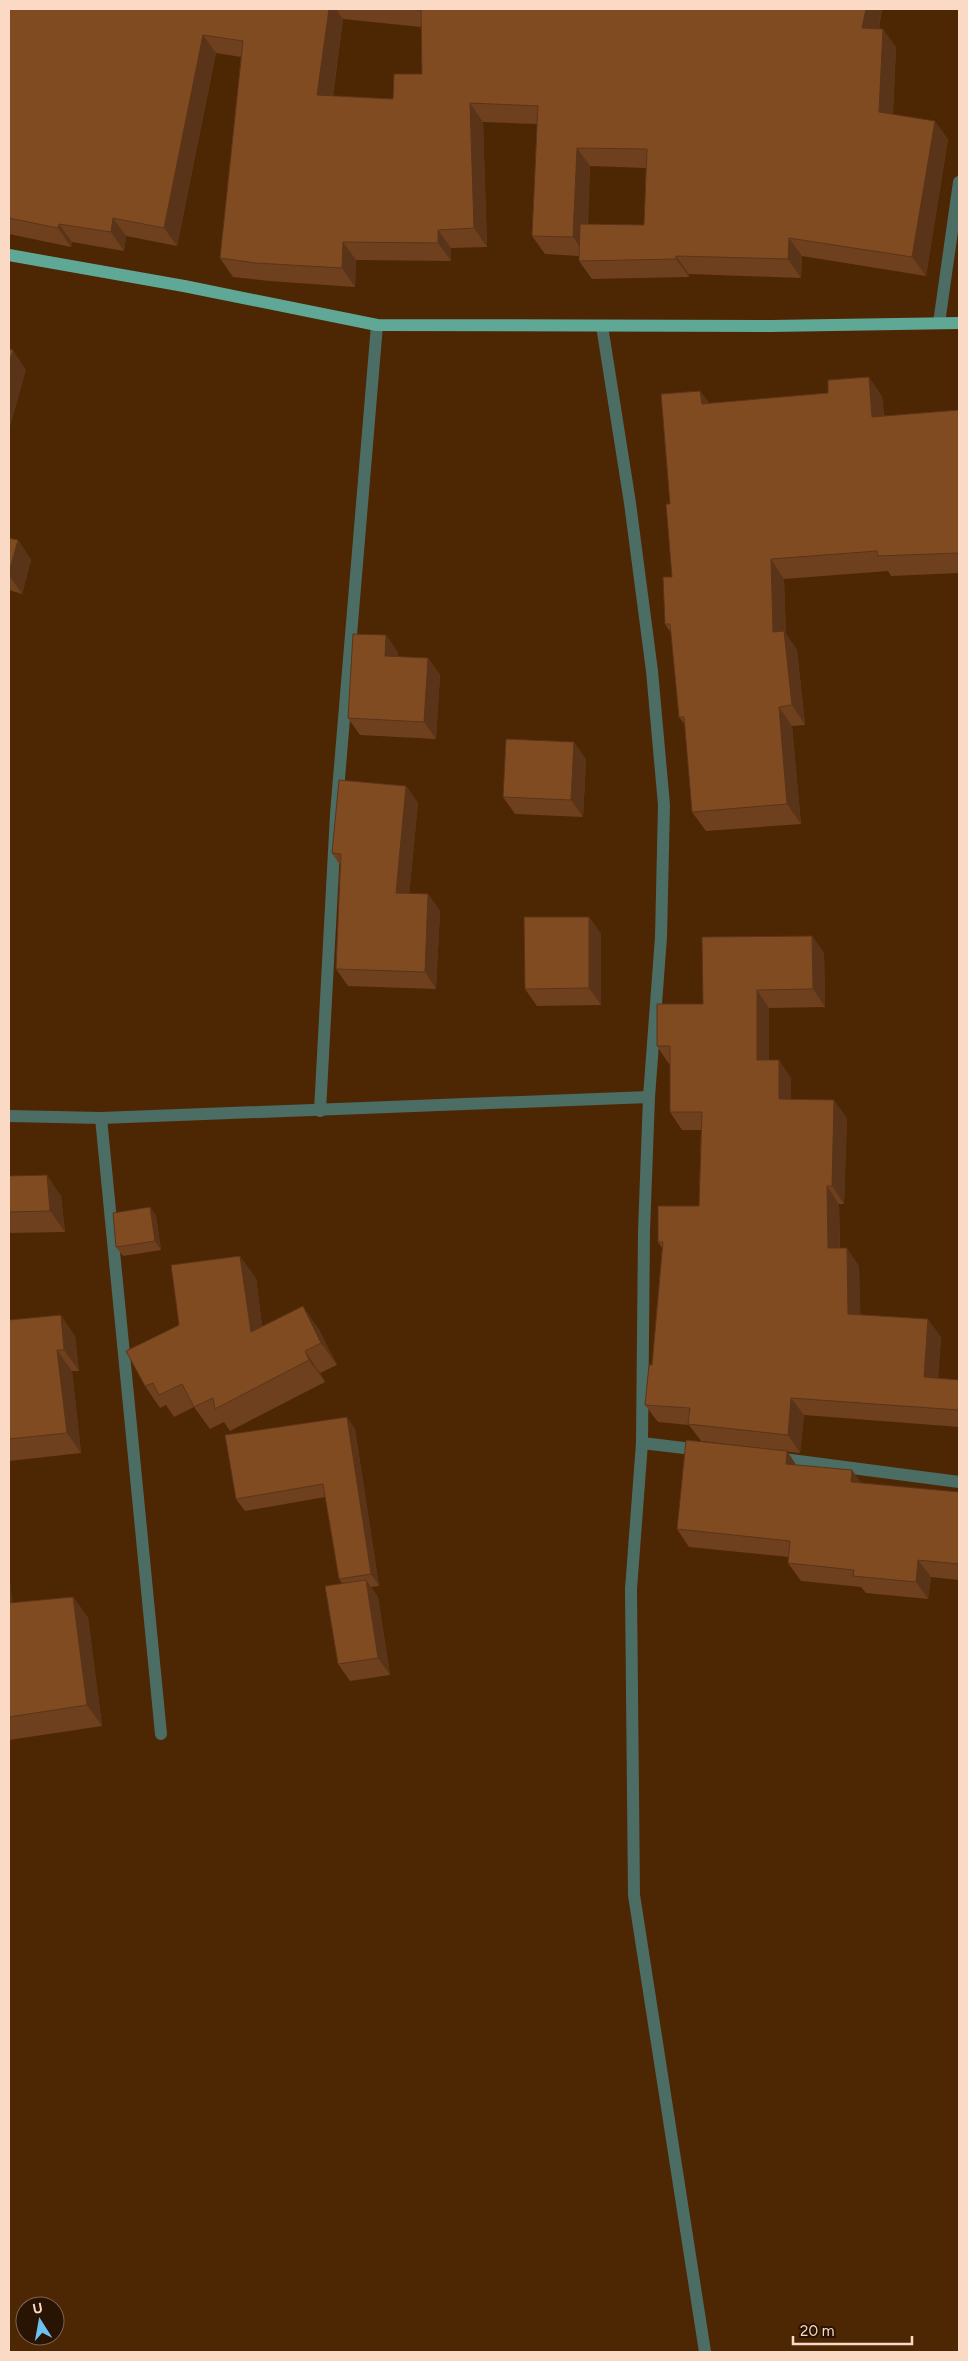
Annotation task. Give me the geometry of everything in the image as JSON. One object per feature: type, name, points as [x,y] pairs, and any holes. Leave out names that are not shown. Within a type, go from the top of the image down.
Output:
[{"type":"main road","points":[[9,255],[184,286],[378,325],[602,326],[959,323]]},
{"type":"street","points":[[939,323],[959,182]]},
{"type":"street","points":[[320,1111],[336,814],[378,325]]},
{"type":"street","points":[[602,326],[629,493],[651,661],[664,806],[661,937],[649,1097],[644,1241],[642,1443],[631,1589],[634,1895],[705,2352]]},
{"type":"street","points":[[9,1116],[101,1118],[649,1097]]},
{"type":"street","points":[[101,1118],[161,1734]]},
{"type":"street","points":[[642,1443],[709,1451]]},
{"type":"street","points":[[768,1457],[959,1482]]},
{"type":"building","points":[[9,9],[329,9],[317,95],[393,99],[394,74],[422,74],[421,10],[408,9],[866,9],[862,28],[883,29],[879,112],[935,121],[912,257],[789,238],[788,259],[676,256],[676,259],[579,261],[580,224],[644,225],[647,149],[577,148],[573,237],[532,236],[538,106],[470,103],[474,228],[438,230],[438,243],[343,242],[342,268],[256,263],[220,258],[243,41],[203,35],[164,228],[113,218],[111,232],[59,224],[58,228],[9,218]]},
{"type":"building","points":[[9,349],[13,350],[9,364]]},
{"type":"building","points":[[869,377],[872,417],[959,410],[959,553],[878,556],[877,551],[771,559],[773,632],[784,631],[792,705],[779,707],[787,804],[692,812],[684,717],[679,717],[670,624],[665,624],[663,577],[672,577],[666,504],[670,504],[661,394],[700,391],[702,404],[828,393],[828,380]]},
{"type":"building","points":[[9,538],[18,540],[9,572]]},
{"type":"building","points":[[353,634],[386,635],[385,656],[428,658],[424,722],[348,718]]},
{"type":"building","points":[[506,739],[574,742],[571,800],[503,797]]},
{"type":"building","points":[[339,780],[406,786],[396,893],[428,894],[425,972],[336,969],[341,854],[332,853]]},
{"type":"building","points":[[524,917],[589,917],[589,988],[525,989]]},
{"type":"building","points":[[812,936],[813,989],[757,990],[757,1060],[779,1060],[779,1099],[834,1100],[832,1186],[827,1186],[828,1248],[847,1248],[848,1314],[928,1319],[924,1377],[959,1380],[959,1410],[791,1398],[788,1435],[688,1424],[690,1408],[645,1405],[649,1365],[652,1365],[663,1242],[658,1242],[658,1206],[699,1206],[702,1112],[670,1112],[670,1046],[657,1046],[657,1004],[703,1004],[702,937]]},
{"type":"building","points":[[47,1175],[50,1211],[9,1212],[9,1176]]},
{"type":"building","points":[[150,1207],[155,1241],[116,1247],[113,1213]]},
{"type":"building","points":[[240,1256],[251,1332],[303,1306],[321,1343],[305,1351],[309,1360],[215,1409],[213,1398],[194,1407],[182,1384],[159,1395],[153,1383],[145,1386],[126,1351],[179,1325],[171,1265]]},
{"type":"building","points":[[61,1315],[64,1350],[57,1350],[67,1433],[9,1439],[9,1320]]},
{"type":"building","points":[[347,1417],[371,1574],[339,1579],[323,1484],[236,1499],[225,1435]]},
{"type":"building","points":[[686,1440],[787,1451],[786,1464],[852,1470],[851,1482],[959,1492],[959,1564],[918,1560],[916,1582],[853,1576],[854,1570],[788,1563],[790,1541],[677,1529]]},
{"type":"building","points":[[366,1580],[378,1658],[338,1664],[325,1586]]},
{"type":"building","points":[[73,1597],[87,1705],[9,1717],[9,1603]]}]
